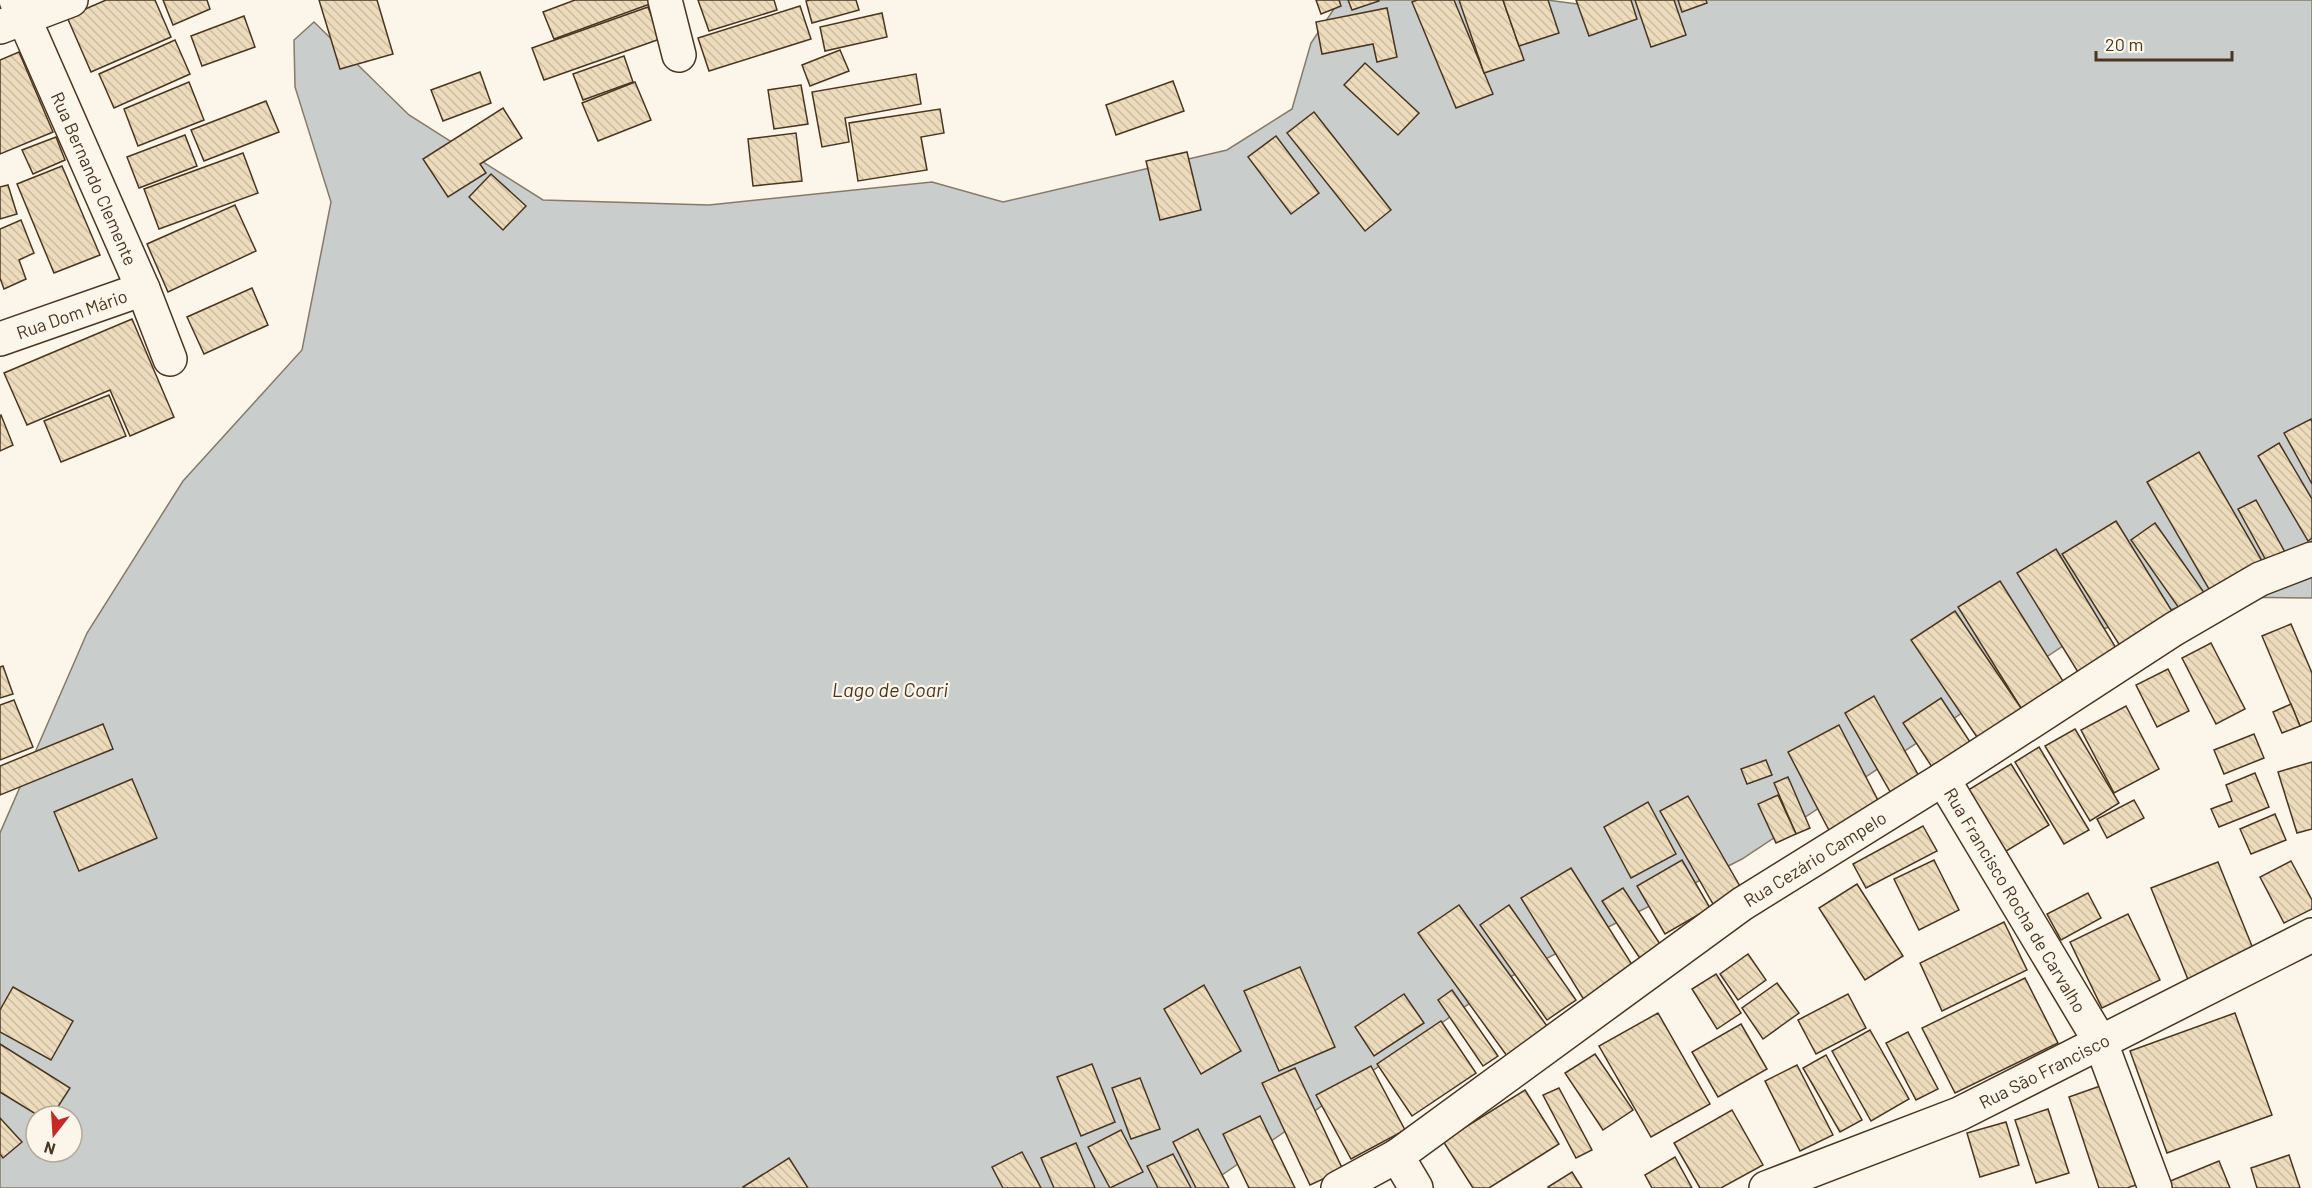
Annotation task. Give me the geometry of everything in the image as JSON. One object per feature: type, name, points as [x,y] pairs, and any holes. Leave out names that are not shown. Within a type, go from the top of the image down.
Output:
[{"type":"street","points":[[13,15],[71,0]]},
{"type":"street","points":[[664,0],[679,55]]},
{"type":"street","name":"Rua Bernando Clemente","points":[[13,15],[143,289],[170,359]]},
{"type":"street","name":"Rua Dom Mário","points":[[0,339],[143,289]]},
{"type":"street","name":"Rua Cezário Campelo","points":[[1338,1188],[1397,1156],[1742,904],[1943,779],[2184,624],[2260,579],[2312,559]]},
{"type":"street","name":"Rua Francisco Rocha de Carvalho","points":[[1943,779],[2101,1043],[2155,1188]]},
{"type":"street","name":"Rua São Francisco","points":[[1766,1188],[1959,1114],[2312,935]]},
{"type":"street","points":[[1397,1156],[1416,1188]]},
{"type":"water","name":"Lago de Coari","points":[[1340,0],[1547,0],[1615,9],[1632,0],[2312,0],[2312,598],[2215,597],[2078,636],[1742,859],[1502,981],[1212,1182],[1210,1188],[0,1188],[0,833],[87,633],[183,481],[302,350],[331,202],[295,87],[294,40],[314,22],[409,115],[543,200],[709,205],[932,182],[1003,202],[1227,150],[1292,109],[1311,43]]},
{"type":"building","points":[[106,0],[155,0],[171,37],[91,72],[67,17]]},
{"type":"building","points":[[163,0],[207,0],[210,9],[173,25]]},
{"type":"building","points":[[319,0],[377,0],[393,54],[340,69]]},
{"type":"building","points":[[575,0],[649,0],[650,4],[554,39],[543,12]]},
{"type":"building","points":[[698,0],[774,0],[777,10],[709,31]]},
{"type":"building","points":[[856,0],[859,10],[812,23],[806,1]]},
{"type":"building","points":[[1316,0],[1339,0],[1341,6],[1321,14]]},
{"type":"building","points":[[1348,0],[1379,0],[1379,1],[1352,10]]},
{"type":"building","points":[[1454,0],[1493,94],[1456,108],[1412,2]]},
{"type":"building","points":[[1459,0],[1503,0],[1524,60],[1484,73]]},
{"type":"building","points":[[1503,0],[1548,0],[1559,33],[1519,46]]},
{"type":"building","points":[[1576,0],[1631,0],[1637,19],[1589,36]]},
{"type":"building","points":[[1635,0],[1674,0],[1686,35],[1651,47]]},
{"type":"building","points":[[1678,0],[1706,0],[1707,3],[1682,12]]},
{"type":"building","points":[[800,6],[811,39],[709,71],[698,38]]},
{"type":"building","points":[[648,7],[660,39],[544,80],[532,48]]},
{"type":"building","points":[[1387,8],[1397,57],[1377,62],[1373,44],[1322,54],[1316,22]]},
{"type":"building","points":[[882,13],[887,37],[825,51],[820,27]]},
{"type":"building","points":[[244,16],[255,47],[202,66],[191,36]]},
{"type":"building","points":[[175,40],[190,74],[114,108],[99,74]]},
{"type":"building","points":[[840,50],[849,71],[810,86],[802,65]]},
{"type":"building","points":[[19,52],[53,132],[0,154],[0,60]]},
{"type":"building","points":[[624,56],[633,82],[583,100],[573,74]]},
{"type":"building","points":[[1365,63],[1419,113],[1398,135],[1344,85]]},
{"type":"building","points":[[480,72],[491,103],[443,121],[431,90]]},
{"type":"building","points":[[916,74],[921,104],[845,118],[849,142],[822,147],[812,92]]},
{"type":"building","points":[[1173,81],[1184,111],[1116,135],[1106,105]]},
{"type":"building","points":[[189,82],[204,120],[138,146],[124,109]]},
{"type":"building","points":[[635,82],[651,120],[598,141],[582,103]]},
{"type":"building","points":[[801,85],[808,124],[774,129],[768,90]]},
{"type":"building","points":[[266,101],[279,132],[204,161],[191,130]]},
{"type":"building","points":[[503,108],[522,138],[480,164],[486,173],[448,197],[423,159]]},
{"type":"building","points":[[940,109],[944,133],[921,137],[927,170],[858,181],[849,123]]},
{"type":"building","points":[[1314,112],[1391,210],[1365,231],[1287,133]]},
{"type":"building","points":[[796,133],[802,181],[753,186],[748,139]]},
{"type":"building","points":[[185,135],[197,166],[139,188],[127,157]]},
{"type":"building","points":[[1276,136],[1319,193],[1291,214],[1248,157]]},
{"type":"building","points":[[56,137],[65,160],[33,174],[22,150]]},
{"type":"building","points":[[1187,152],[1201,210],[1160,220],[1146,161]]},
{"type":"building","points":[[243,153],[258,193],[159,229],[144,189]]},
{"type":"building","points":[[62,166],[100,255],[54,273],[17,184]]},
{"type":"building","points":[[491,174],[526,206],[503,230],[469,197]]},
{"type":"building","points":[[8,185],[17,214],[0,219],[0,187]]},
{"type":"building","points":[[235,205],[256,251],[168,292],[147,244]]},
{"type":"building","points":[[21,220],[34,253],[19,260],[26,279],[4,289],[0,278],[0,229]]},
{"type":"building","points":[[252,288],[268,325],[204,354],[187,317]]},
{"type":"building","points":[[132,319],[174,417],[130,436],[110,390],[27,425],[4,373]]},
{"type":"building","points":[[109,395],[126,436],[61,462],[44,421]]},
{"type":"building","points":[[0,416],[13,445],[0,451]]},
{"type":"building","points":[[2311,419],[2312,422],[2312,484],[2284,433]]},
{"type":"building","points":[[2279,443],[2312,499],[2312,538],[2308,541],[2258,456]]},
{"type":"building","points":[[2199,452],[2265,566],[2213,596],[2147,482]]},
{"type":"building","points":[[2256,500],[2286,554],[2268,564],[2238,509]]},
{"type":"building","points":[[2116,521],[2175,616],[2122,649],[2062,554]]},
{"type":"building","points":[[2155,523],[2210,601],[2186,618],[2131,540]]},
{"type":"building","points":[[2056,549],[2119,653],[2081,677],[2017,573]]},
{"type":"building","points":[[2000,581],[2068,689],[2026,716],[1958,607]]},
{"type":"building","points":[[1955,611],[2023,711],[1979,740],[1911,640]]},
{"type":"building","points":[[2291,624],[2312,673],[2312,721],[2300,726],[2262,636]]},
{"type":"building","points":[[2211,643],[2245,709],[2216,724],[2182,658]]},
{"type":"building","points":[[3,666],[13,694],[0,698],[0,667]]},
{"type":"building","points":[[2168,669],[2189,711],[2157,727],[2136,685]]},
{"type":"building","points":[[1874,696],[1920,778],[1892,795],[1845,713]]},
{"type":"building","points":[[1941,698],[1974,748],[1936,773],[1903,723]]},
{"type":"building","points":[[14,700],[33,747],[0,760],[0,705]]},
{"type":"building","points":[[2291,704],[2300,726],[2282,733],[2273,712]]},
{"type":"building","points":[[2126,706],[2159,769],[2114,793],[2081,730]]},
{"type":"building","points":[[103,724],[113,749],[0,795],[0,766]]},
{"type":"building","points":[[1839,725],[1883,810],[1832,836],[1788,752]]},
{"type":"building","points":[[2075,729],[2119,803],[2090,821],[2045,746]]},
{"type":"building","points":[[2254,734],[2264,758],[2224,774],[2214,750]]},
{"type":"building","points":[[2039,747],[2089,830],[2064,844],[2015,762]]},
{"type":"building","points":[[1766,760],[1772,775],[1747,784],[1741,769]]},
{"type":"building","points":[[2312,762],[2312,829],[2297,833],[2278,772]]},
{"type":"building","points":[[2011,764],[2049,825],[2003,853],[1965,792]]},
{"type":"building","points":[[2255,773],[2269,807],[2219,827],[2211,809],[2232,801],[2226,785]]},
{"type":"building","points":[[1788,777],[1810,828],[1796,834],[1774,783]]},
{"type":"building","points":[[132,779],[157,838],[79,871],[54,812]]},
{"type":"building","points":[[1778,795],[1796,834],[1776,843],[1758,804]]},
{"type":"building","points":[[1688,796],[1745,895],[1717,911],[1660,811]]},
{"type":"building","points":[[2134,800],[2144,818],[2107,838],[2097,819]]},
{"type":"building","points":[[1648,802],[1676,854],[1631,878],[1604,827]]},
{"type":"building","points":[[2275,814],[2286,840],[2251,854],[2240,829]]},
{"type":"building","points":[[1923,826],[1937,851],[1866,888],[1853,864]]},
{"type":"building","points":[[1682,860],[1710,908],[1665,934],[1637,886]]},
{"type":"building","points":[[1934,860],[1959,910],[1919,930],[1894,879]]},
{"type":"building","points":[[2291,861],[2312,900],[2312,909],[2284,923],[2260,877]]},
{"type":"building","points":[[2218,862],[2256,956],[2189,982],[2151,888]]},
{"type":"building","points":[[1571,868],[1636,971],[1586,1003],[1521,898]]},
{"type":"building","points":[[1857,884],[1903,956],[1865,980],[1819,908]]},
{"type":"building","points":[[1623,888],[1662,947],[1641,960],[1602,901]]},
{"type":"building","points":[[2088,893],[2101,918],[2061,940],[2047,914]]},
{"type":"building","points":[[1459,905],[1547,1026],[1507,1056],[1418,933]]},
{"type":"building","points":[[1509,905],[1576,1000],[1547,1020],[1480,925]]},
{"type":"building","points":[[2128,914],[2160,980],[2102,1008],[2070,942]]},
{"type":"building","points":[[2004,922],[2027,970],[1942,1011],[1920,963]]},
{"type":"building","points":[[1748,954],[1766,980],[1738,1000],[1720,974]]},
{"type":"building","points":[[1300,967],[1335,1047],[1279,1071],[1244,991]]},
{"type":"building","points":[[1716,974],[1741,1013],[1717,1029],[1692,989]]},
{"type":"building","points":[[2025,978],[2058,1043],[1955,1093],[1922,1028]]},
{"type":"building","points":[[1777,983],[1799,1013],[1763,1039],[1742,1008]]},
{"type":"building","points":[[1204,985],[1241,1051],[1201,1074],[1164,1009]]},
{"type":"building","points":[[13,987],[73,1021],[51,1060],[0,1032],[0,1010]]},
{"type":"building","points":[[1452,990],[1498,1056],[1483,1066],[1438,1000]]},
{"type":"building","points":[[1404,994],[1424,1023],[1374,1056],[1355,1027]]},
{"type":"building","points":[[1848,994],[1866,1028],[1816,1054],[1798,1020]]},
{"type":"building","points":[[1658,1013],[1710,1104],[1651,1137],[1599,1046]]},
{"type":"building","points":[[2235,1013],[2272,1115],[2167,1153],[2130,1051]]},
{"type":"building","points":[[1441,1021],[1476,1073],[1412,1116],[1377,1064]]},
{"type":"building","points":[[1741,1024],[1767,1069],[1718,1097],[1692,1052]]},
{"type":"building","points":[[1870,1030],[1909,1099],[1871,1121],[1832,1051]]},
{"type":"building","points":[[1908,1032],[1938,1089],[1916,1100],[1886,1043]]},
{"type":"building","points":[[0,1044],[70,1088],[60,1104],[24,1104],[24,1107],[0,1092]]},
{"type":"building","points":[[1595,1054],[1633,1110],[1603,1130],[1565,1073]]},
{"type":"building","points":[[1826,1055],[1862,1120],[1840,1132],[1803,1068]]},
{"type":"building","points":[[1092,1064],[1115,1122],[1081,1136],[1057,1077]]},
{"type":"building","points":[[1797,1065],[1833,1135],[1800,1151],[1765,1081]]},
{"type":"building","points":[[1371,1066],[1405,1130],[1351,1159],[1316,1095]]},
{"type":"building","points":[[1295,1068],[1343,1170],[1310,1185],[1262,1083]]},
{"type":"building","points":[[1140,1078],[1160,1129],[1131,1139],[1112,1088]]},
{"type":"building","points":[[2103,1085],[2136,1185],[2127,1188],[2099,1188],[2069,1097]]},
{"type":"building","points":[[1559,1088],[1592,1150],[1576,1158],[1543,1095]]},
{"type":"building","points":[[1525,1090],[1559,1144],[1489,1188],[1473,1188],[1443,1141]]},
{"type":"building","points":[[2048,1109],[2069,1173],[2036,1183],[2015,1120]]},
{"type":"building","points":[[1732,1110],[1763,1165],[1721,1188],[1700,1188],[1674,1143]]},
{"type":"building","points":[[1260,1116],[1295,1188],[1249,1188],[1223,1134]]},
{"type":"building","points":[[0,1118],[22,1142],[3,1158],[0,1154]]},
{"type":"building","points":[[2006,1122],[2019,1165],[1980,1177],[1967,1133]]},
{"type":"building","points":[[1198,1129],[1229,1188],[1196,1188],[1173,1142]]},
{"type":"building","points":[[1121,1130],[1143,1172],[1110,1188],[1088,1147]]},
{"type":"building","points":[[1076,1143],[1095,1188],[1054,1188],[1041,1158]]},
{"type":"building","points":[[1022,1152],[1041,1188],[1003,1188],[992,1167]]},
{"type":"building","points":[[1173,1154],[1191,1188],[1158,1188],[1147,1166]]},
{"type":"building","points":[[2289,1155],[2300,1188],[2257,1188],[2251,1168]]},
{"type":"building","points":[[1675,1157],[1692,1188],[1652,1188],[1645,1175]]},
{"type":"building","points":[[789,1158],[808,1188],[743,1187]]},
{"type":"building","points":[[2219,1161],[2230,1188],[2170,1188],[2168,1182]]},
{"type":"building","points":[[1572,1172],[1582,1188],[1548,1188],[1548,1187]]}]
